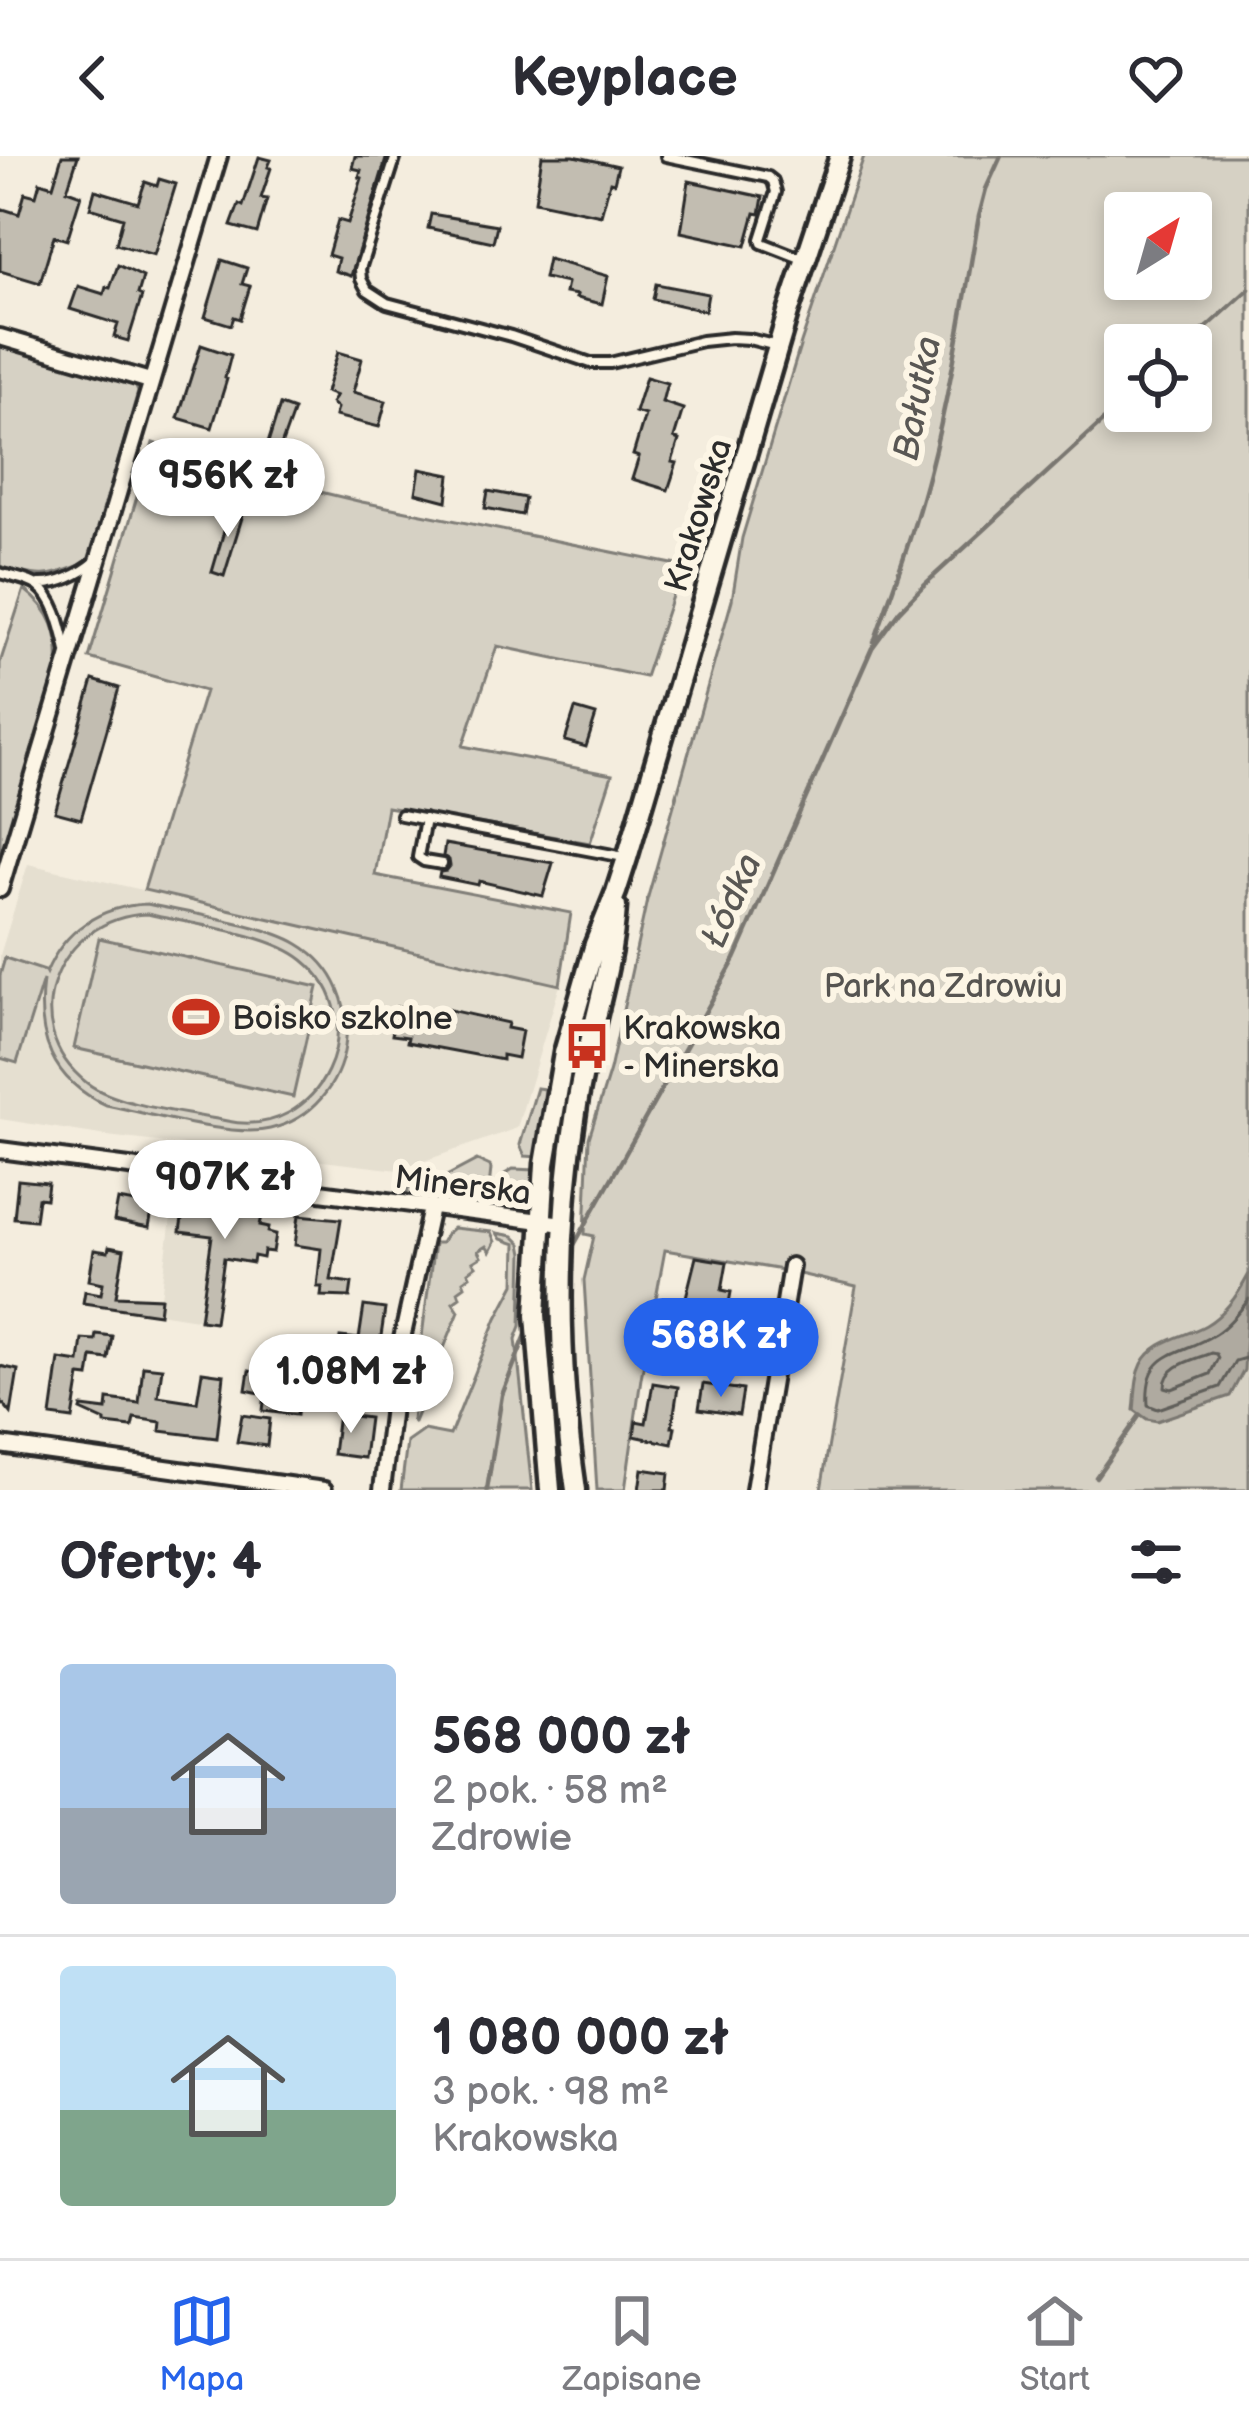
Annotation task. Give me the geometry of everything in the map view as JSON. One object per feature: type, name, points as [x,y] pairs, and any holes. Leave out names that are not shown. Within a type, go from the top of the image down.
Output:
[{"type":"main road","name":"Krakowska","points":[[550,1490],[537,1343],[537,1285],[549,1130],[564,1053],[840,156]]},
{"type":"main road","name":"Krakowska","points":[[576,1490],[564,1388],[562,1232],[577,1100],[611,950],[616,892]]},
{"type":"street","points":[[0,889],[219,156]]},
{"type":"street","points":[[0,338],[150,381]]},
{"type":"street","name":"Minerska","points":[[0,1150],[540,1221],[562,1232]]},
{"type":"street","points":[[382,1490],[398,1357],[431,1208]]},
{"type":"street","points":[[754,1490],[791,1266]]},
{"type":"street","points":[[0,1445],[324,1490]]},
{"type":"lane","points":[[396,156],[360,269],[374,297],[590,362],[610,363],[731,338],[779,346]]},
{"type":"lane","points":[[666,156],[768,177],[776,192],[762,243],[805,259]]},
{"type":"lane","points":[[0,573],[51,584],[97,560]]},
{"type":"lane","points":[[32,582],[50,601],[68,657]]},
{"type":"lane","points":[[401,815],[627,858]]},
{"type":"lane","points":[[425,820],[418,857],[442,864]]},
{"type":"shaded area","points":[[28,864],[560,985],[517,1128],[399,1170],[0,1119],[0,955]]},
{"type":"shaded area","points":[[175,1186],[234,1194],[215,1322],[159,1313]]},
{"type":"green space","name":"Park na Zdrowiu","points":[[864,156],[1249,156],[1249,1490],[821,1490],[856,1287],[665,1250],[625,1490],[597,1490],[584,1280],[594,1236],[585,1234],[589,1138],[610,1070],[647,900],[732,600],[742,538]]},
{"type":"green space","points":[[0,345],[135,385],[138,392],[89,562],[54,574],[0,567]]},
{"type":"green space","points":[[153,443],[362,502],[682,566],[645,677],[497,646],[463,746],[612,775],[590,843],[387,807],[375,875],[571,913],[560,985],[144,890],[205,691],[89,658]]},
{"type":"green space","points":[[24,589],[53,624],[58,670],[0,863],[0,663]]},
{"type":"green space","points":[[147,904],[266,931],[298,944],[322,964],[338,989],[346,1017],[337,1074],[321,1098],[299,1117],[253,1131],[106,1105],[72,1083],[51,1054],[42,1020],[43,980],[17,1063],[0,1058],[0,975],[5,958],[46,973],[73,933],[99,915]],"holes":[[[147,914],[271,943],[303,960],[325,985],[336,1013],[336,1043],[328,1070],[312,1095],[289,1113],[260,1122],[227,1121],[134,1103],[100,1091],[65,1059],[53,1033],[50,1005],[56,978],[69,954],[90,934],[116,920]]]},
{"type":"green space","name":"Boisko szkolne","points":[[99,938],[318,987],[293,1097],[74,1048]]},
{"type":"green space","points":[[537,1088],[545,1089],[537,1157],[525,1156],[520,1145]]},
{"type":"green space","points":[[477,1160],[491,1169],[487,1206],[452,1201],[450,1183],[438,1181],[436,1188],[443,1189],[438,1199],[405,1198],[408,1189],[437,1181]]},
{"type":"green space","points":[[513,1169],[536,1170],[533,1186],[523,1203],[500,1207],[505,1174]]},
{"type":"green space","points":[[453,1228],[491,1232],[495,1242],[490,1252],[486,1246],[478,1251],[481,1257],[473,1262],[476,1266],[453,1302],[459,1311],[414,1422],[419,1363],[428,1365],[430,1355],[420,1352],[434,1243],[441,1243]]},
{"type":"green space","points":[[497,1233],[513,1236],[523,1254],[521,1326],[516,1339],[532,1490],[401,1490],[407,1442],[424,1430],[450,1435],[515,1284],[516,1244]]},
{"type":"green space","points":[[548,1243],[552,1247],[554,1369],[566,1490],[560,1490],[551,1397]]},
{"type":"water","points":[[1249,1274],[1244,1370],[1230,1396],[1157,1421],[1134,1410],[1138,1375],[1148,1356],[1162,1344],[1213,1320]]},
{"type":"building","points":[[62,156],[78,156],[67,190],[81,195],[67,240],[54,236],[40,283],[0,271],[0,208],[19,214],[25,193],[36,196],[40,182],[53,186]]},
{"type":"building","points":[[355,156],[387,156],[351,276],[335,271],[338,258],[328,255],[338,220],[348,223],[362,178],[361,170],[352,168]]},
{"type":"building","points":[[542,156],[574,156],[618,166],[601,215],[535,201]]},
{"type":"building","points":[[259,157],[271,160],[271,168],[257,233],[231,226]]},
{"type":"building","points":[[159,179],[176,184],[154,255],[116,244],[123,218],[90,208],[95,190],[138,203],[145,182],[157,186]]},
{"type":"building","points":[[689,181],[763,197],[746,246],[681,232]]},
{"type":"building","points":[[431,214],[497,225],[493,242],[428,228]]},
{"type":"building","points":[[548,259],[608,276],[602,304],[576,298],[565,293],[567,283],[544,278]]},
{"type":"building","points":[[222,260],[247,268],[242,284],[250,286],[240,319],[234,317],[231,325],[205,317]]},
{"type":"building","points":[[118,265],[143,277],[128,341],[114,337],[118,324],[70,309],[78,286],[104,294]]},
{"type":"building","points":[[656,284],[708,294],[705,311],[653,299]]},
{"type":"building","points":[[201,345],[231,355],[212,428],[178,418]]},
{"type":"building","points":[[338,352],[362,359],[353,392],[386,401],[379,427],[335,416],[337,408],[331,403],[336,396],[326,392]]},
{"type":"building","points":[[646,377],[667,383],[662,402],[683,409],[674,438],[679,440],[672,462],[677,463],[668,490],[632,479],[639,457],[633,455],[645,415],[635,412]]},
{"type":"building","points":[[280,405],[294,410],[277,457],[265,453]]},
{"type":"building","points":[[420,469],[450,475],[447,501],[416,493]]},
{"type":"building","points":[[488,491],[525,498],[522,515],[485,508]]},
{"type":"building","points":[[232,504],[245,508],[224,576],[212,572]]},
{"type":"building","points":[[93,680],[119,688],[81,819],[55,812]]},
{"type":"building","points":[[575,709],[596,715],[586,747],[565,741]]},
{"type":"building","points":[[445,844],[553,863],[543,896],[439,877],[450,866],[443,856]]},
{"type":"building","points":[[413,1006],[508,1023],[507,1028],[522,1031],[517,1058],[502,1055],[502,1060],[392,1035],[397,1007],[412,1010]]},
{"type":"building","points":[[18,1180],[48,1183],[46,1199],[38,1198],[35,1220],[14,1218]]},
{"type":"building","points":[[118,1200],[153,1206],[149,1228],[114,1221]]},
{"type":"building","points":[[185,1200],[263,1212],[260,1225],[276,1234],[273,1252],[264,1251],[263,1258],[254,1256],[253,1263],[224,1258],[215,1322],[200,1320],[212,1236],[180,1232]]},
{"type":"building","points":[[299,1215],[341,1219],[331,1280],[352,1283],[350,1297],[321,1296],[322,1287],[317,1287],[321,1249],[295,1245]]},
{"type":"building","points":[[109,1247],[124,1250],[116,1296],[161,1298],[159,1314],[83,1303],[85,1291],[101,1294],[103,1283],[89,1280],[94,1250],[108,1252]]},
{"type":"building","points":[[696,1257],[727,1262],[722,1290],[731,1292],[719,1358],[696,1354],[700,1330],[651,1321],[653,1308],[682,1313]]},
{"type":"building","points":[[364,1306],[385,1309],[376,1370],[350,1366],[341,1395],[299,1391],[297,1415],[263,1411],[265,1394],[246,1390],[249,1371],[307,1377],[311,1349],[338,1353],[340,1337],[359,1339]]},
{"type":"building","points":[[96,1334],[112,1336],[108,1359],[92,1357],[89,1377],[80,1376],[73,1419],[51,1416],[59,1359],[79,1362],[82,1339],[95,1340]]},
{"type":"building","points":[[0,1366],[18,1370],[11,1413],[0,1400]]},
{"type":"building","points":[[143,1366],[162,1368],[158,1396],[197,1402],[202,1372],[224,1375],[217,1438],[160,1431],[161,1422],[134,1418],[132,1427],[105,1424],[81,1410],[107,1410],[108,1399],[139,1403]]},
{"type":"building","points":[[653,1383],[678,1387],[672,1444],[634,1436],[636,1421],[646,1423]]},
{"type":"building","points":[[703,1384],[743,1390],[739,1415],[699,1409]]},
{"type":"building","points":[[338,1414],[369,1418],[364,1458],[333,1454]]},
{"type":"building","points":[[242,1415],[270,1419],[267,1446],[237,1442]]},
{"type":"building","points":[[642,1469],[669,1473],[667,1490],[639,1490]]},
{"type":"waterway","name":"Bałutka","points":[[874,642],[929,473],[979,216],[1001,156]]},
{"type":"waterway","name":"Łódka","points":[[1210,324],[1249,289]]},
{"type":"waterway","name":"Łódka","points":[[569,1254],[735,959],[872,648],[924,585],[1104,420]]},
{"type":"waterway","name":"Łódka","points":[[543,1301],[555,1279]]},
{"type":"waterway","name":"Łódka","points":[[487,1490],[502,1395],[529,1327]]},
{"type":"waterway","points":[[1096,1477],[1140,1415]]},
{"type":"place","name":"Boisko szkolne","points":[[196,1017]]},
{"type":"place","name":"Krakowska - Minerska","points":[[587,1046]]}]
